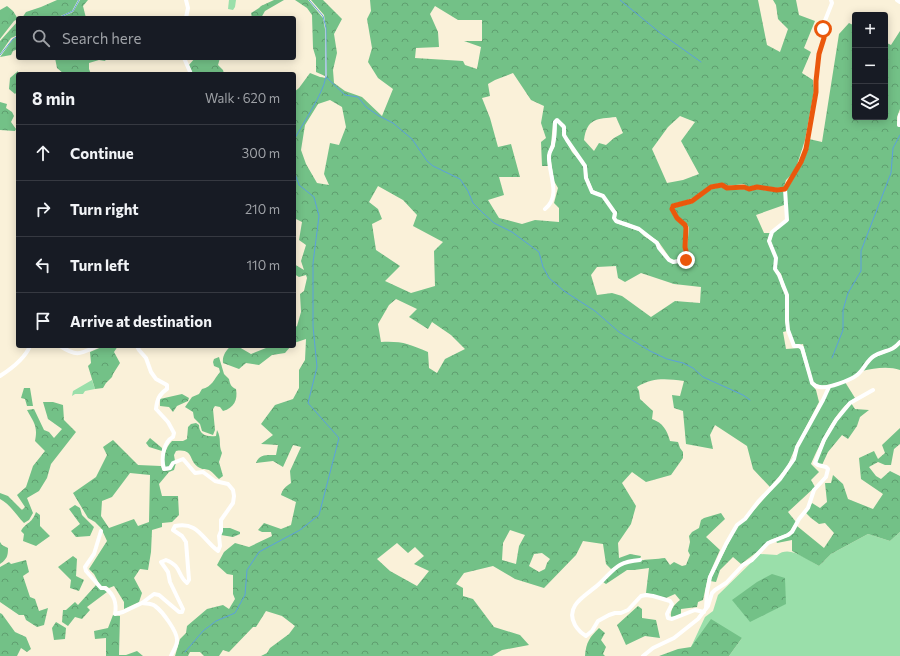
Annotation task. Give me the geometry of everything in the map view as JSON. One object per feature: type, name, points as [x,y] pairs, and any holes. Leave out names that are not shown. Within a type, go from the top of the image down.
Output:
[{"type":"street","points":[[186,0],[188,8],[186,16]]},
{"type":"street","points":[[831,0],[832,3],[824,24],[824,38],[819,54],[816,92],[806,149],[801,162],[785,189],[787,220],[772,232],[769,241],[776,258],[775,269],[779,275],[787,296],[788,330],[794,346],[799,346],[802,348],[812,382],[821,388],[829,387],[857,375],[872,357],[895,348],[900,342]]},
{"type":"street","points":[[185,60],[191,72]]},
{"type":"street","points":[[899,125],[900,115]]},
{"type":"street","points":[[545,209],[554,194],[555,187],[551,180],[549,155],[554,145],[555,122],[557,120],[564,127],[564,135],[567,140],[586,166],[586,178],[592,192],[603,196],[615,213],[614,218],[616,222],[639,230],[657,243],[659,248],[669,260],[674,262],[686,260],[687,255],[685,247],[687,232],[685,225],[677,218],[672,209],[673,206],[692,201],[711,187],[722,185],[727,188],[744,187],[749,189],[757,187],[777,190],[785,189]]},
{"type":"street","points":[[0,376],[17,362],[29,348]]},
{"type":"street","points":[[63,348],[73,354],[80,354],[93,348]]},
{"type":"street","points":[[101,531],[94,554],[85,567],[86,571],[101,588],[105,588],[110,592],[115,602],[115,614],[142,603],[154,594],[159,595],[179,612],[182,612],[183,609],[170,582],[168,572],[161,562],[166,560],[172,562],[178,568],[183,580],[187,583],[189,580],[186,542],[182,536],[173,530],[175,526],[188,525],[201,532],[206,540],[218,551],[220,546],[219,536],[221,531],[221,520],[233,503],[233,490],[228,484],[215,481],[203,472],[195,472],[182,459],[173,463],[170,468],[164,470],[162,462],[165,446],[168,440],[173,437],[174,433],[168,422],[156,409],[157,400],[167,389],[167,385],[156,379],[151,372],[146,358],[138,348]]},
{"type":"street","points":[[705,610],[710,577],[736,525],[744,519],[780,479],[794,459],[797,447],[829,387]]},
{"type":"street","points":[[643,656],[653,648],[674,638],[698,619],[708,606],[712,593],[726,583],[743,565],[752,560],[768,543],[792,532],[799,518],[808,508],[814,490],[826,477],[828,469],[814,463],[830,428],[850,403],[873,390]]},
{"type":"street","points":[[640,560],[621,564],[612,570],[598,584],[587,592],[574,607],[572,614],[573,621],[582,634],[586,636],[602,618],[628,610],[637,599],[646,595],[670,601],[672,604],[667,614],[668,618],[672,619],[695,610],[705,610]]},
{"type":"street","points":[[142,603],[153,604],[173,628],[177,641],[172,656]]},
{"type":"green space","points":[[57,0],[78,0],[72,11],[61,16],[23,16],[26,12]]},
{"type":"green space","points":[[80,0],[88,0],[83,6],[86,16],[64,16],[73,12]]},
{"type":"green space","points":[[229,0],[236,0],[233,10],[228,9]]},
{"type":"green space","points":[[274,0],[284,0],[265,11],[262,16],[252,16],[251,13]]},
{"type":"green space","points":[[295,0],[308,0],[323,18],[325,29],[325,76],[316,72],[316,58],[313,48],[312,15],[307,8]]},
{"type":"green space","points":[[311,0],[323,0],[342,19],[334,34],[337,53],[333,70],[334,83],[345,91],[362,97],[382,116],[393,89],[378,78],[368,62],[372,48],[367,19],[371,11],[370,0],[758,0],[767,45],[780,52],[788,29],[778,19],[776,5],[773,0],[796,0],[799,15],[815,21],[804,48],[811,52],[802,73],[813,80],[814,91],[805,140],[795,171],[786,180],[784,187],[748,188],[744,184],[727,186],[723,183],[713,186],[688,200],[671,205],[670,210],[677,220],[685,227],[683,243],[685,258],[674,260],[670,258],[658,241],[640,228],[625,222],[618,222],[616,218],[617,212],[612,208],[604,195],[593,190],[588,178],[586,166],[565,134],[565,125],[557,119],[553,122],[551,145],[547,156],[548,166],[542,166],[541,142],[546,138],[541,123],[544,106],[531,100],[513,73],[488,84],[490,96],[482,98],[490,118],[498,147],[511,144],[520,177],[499,177],[504,195],[488,200],[499,218],[522,224],[535,220],[559,222],[559,208],[554,203],[558,188],[554,181],[550,155],[555,146],[557,121],[563,127],[563,136],[572,152],[585,167],[585,179],[592,193],[603,197],[614,214],[613,219],[616,223],[639,231],[656,244],[669,261],[675,263],[687,260],[688,255],[686,246],[687,227],[678,217],[674,207],[694,202],[704,193],[718,186],[723,186],[728,189],[744,188],[750,190],[757,188],[777,191],[784,190],[784,205],[756,215],[764,233],[770,233],[768,243],[776,258],[774,269],[779,276],[781,286],[786,296],[785,321],[787,331],[783,332],[786,349],[800,348],[811,384],[816,390],[819,402],[796,446],[787,467],[770,487],[753,469],[747,446],[715,425],[710,435],[713,449],[686,444],[683,411],[674,408],[672,395],[680,396],[684,381],[666,379],[655,380],[637,387],[640,399],[653,411],[652,419],[664,427],[670,441],[678,442],[683,452],[683,458],[671,475],[646,482],[632,472],[622,483],[636,506],[631,524],[618,543],[619,558],[630,554],[641,556],[640,559],[629,560],[611,569],[606,564],[603,544],[583,541],[576,555],[544,588],[515,579],[493,566],[464,573],[456,584],[463,588],[463,596],[473,599],[494,627],[520,635],[529,645],[502,650],[492,656],[261,656],[267,653],[270,648],[289,634],[295,626],[282,616],[266,611],[256,627],[253,627],[229,652],[223,650],[219,656],[204,656],[200,652],[190,652],[188,656],[175,656],[180,639],[186,633],[187,626],[207,609],[223,605],[229,609],[235,599],[233,594],[233,575],[227,574],[217,565],[224,552],[235,543],[249,547],[272,536],[271,532],[262,532],[258,530],[264,523],[281,529],[291,525],[296,502],[281,495],[284,488],[291,483],[290,471],[301,447],[293,445],[283,467],[273,461],[256,463],[261,457],[276,455],[278,445],[261,444],[273,435],[261,424],[275,405],[293,399],[299,388],[299,370],[305,360],[306,339],[296,342],[296,327],[301,312],[300,294],[304,291],[307,278],[306,275],[299,277],[296,275],[296,265],[304,270],[301,261],[306,245],[299,240],[302,222],[296,219],[296,90],[310,73],[320,77],[326,78],[327,76],[326,28],[324,15]],"holes":[[[435,6],[458,20],[482,20],[482,41],[464,41],[481,47],[477,69],[465,65],[463,61],[415,58],[416,48],[439,47],[438,32],[430,14]],[[330,100],[342,107],[346,127],[339,145],[330,143],[324,174],[329,185],[317,183],[306,164],[301,150],[305,125],[318,104]],[[680,116],[695,122],[681,141],[699,174],[683,180],[667,183],[652,149],[668,127]],[[616,117],[623,133],[606,145],[599,143],[594,151],[584,140],[588,127],[598,119]],[[378,186],[403,200],[417,215],[413,226],[443,242],[434,251],[435,286],[411,293],[385,281],[400,266],[376,250],[372,224],[382,219],[378,209],[369,202]],[[616,266],[618,278],[625,282],[641,273],[674,284],[701,287],[700,303],[675,301],[651,317],[622,296],[612,293],[597,295],[591,275],[597,267]],[[396,299],[417,309],[409,317],[428,329],[432,322],[451,335],[465,349],[445,359],[437,373],[429,368],[428,352],[405,344],[381,342],[378,324],[389,305]],[[510,530],[525,535],[519,546],[516,564],[502,560],[503,543]],[[397,543],[408,553],[415,547],[424,556],[414,564],[429,571],[417,586],[390,571],[377,559]],[[542,553],[550,559],[545,569],[539,572],[529,566],[534,554]]]},
{"type":"green space","points":[[7,6],[16,16],[16,20],[0,39],[0,10]]},
{"type":"green space","points":[[16,23],[16,36],[11,38],[0,54],[0,41]]},
{"type":"green space","points":[[849,23],[852,24],[852,120],[888,120],[888,44],[891,45],[900,31],[900,109],[897,117],[897,125],[900,127],[900,340],[892,347],[879,353],[857,374],[841,382],[822,385],[813,382],[803,344],[795,345],[789,329],[788,295],[781,274],[776,268],[771,241],[773,232],[788,220],[786,188],[796,174],[809,139],[822,142],[839,34]]},
{"type":"green space","points":[[16,38],[16,50],[13,51],[11,55],[0,57],[13,39]]},
{"type":"green space","points":[[55,60],[99,60],[89,63],[90,72],[62,72],[57,68]]},
{"type":"green space","points":[[193,60],[219,60],[218,65],[224,72],[192,72],[189,65]]},
{"type":"green space","points":[[16,73],[15,94],[9,89],[10,78]]},
{"type":"green space","points":[[0,102],[7,104],[6,108],[12,112],[14,116],[11,122],[16,129],[15,131],[0,130]]},
{"type":"green space","points":[[900,344],[900,370],[881,368],[862,371],[873,358],[895,349]]},
{"type":"green space","points":[[99,348],[117,348],[114,352],[120,363],[112,377],[103,388],[95,389],[88,366],[91,363],[90,352]]},
{"type":"green space","points":[[241,348],[251,354],[266,348],[289,348],[285,353],[272,355],[259,365],[246,363],[239,369],[223,363],[223,358],[228,349]]},
{"type":"green space","points":[[219,357],[224,374],[229,379],[230,384],[236,389],[236,400],[227,410],[223,411],[220,407],[215,406],[213,409],[215,430],[213,435],[202,431],[200,424],[194,418],[193,412],[185,407],[192,397],[199,394],[202,389],[211,385],[220,372],[219,368],[214,366],[213,362],[214,359]]},
{"type":"green space","points":[[92,380],[95,389],[85,391],[83,394],[75,394],[72,396],[73,391]]},
{"type":"green space","points":[[845,382],[855,398],[841,410],[835,418],[819,447],[811,464],[819,472],[811,480],[815,487],[788,512],[796,522],[790,531],[770,540],[741,564],[733,557],[720,570],[716,582],[710,581],[737,526],[756,508],[781,479],[830,387]]},
{"type":"green space","points":[[24,388],[30,388],[33,406],[27,406],[25,399],[21,398]]},
{"type":"green space","points":[[182,394],[189,398],[188,401],[177,406],[173,412],[169,407],[160,406],[160,399]]},
{"type":"green space","points":[[43,402],[53,402],[63,405],[64,420],[76,432],[51,464],[47,478],[39,491],[27,498],[33,513],[29,520],[24,523],[4,501],[0,499],[0,493],[8,496],[22,510],[25,507],[17,495],[26,487],[33,466],[45,451],[35,441],[36,428],[27,410],[34,409],[44,430],[49,432],[54,438],[62,429],[48,419]]},
{"type":"green space","points":[[851,403],[855,409],[869,410],[860,417],[857,426],[848,439],[842,435],[828,452],[822,465],[818,464],[816,462],[831,429]]},
{"type":"green space","points":[[196,423],[199,425],[200,431],[204,435],[216,436],[217,430],[222,453],[219,462],[223,476],[219,479],[209,470],[196,466],[189,454],[182,451],[176,451],[174,455],[175,461],[170,467],[165,467],[164,456],[170,443],[172,441],[183,441],[187,439],[188,427],[191,424]]},
{"type":"green space","points":[[900,428],[900,444],[894,449],[891,465],[885,465],[878,462],[869,467],[876,476],[881,479],[890,471],[900,476],[900,532],[890,541],[868,534],[831,554],[819,566],[792,551],[792,540],[777,543],[776,541],[790,536],[797,526],[824,548],[834,533],[825,523],[819,524],[806,513],[812,503],[820,508],[827,502],[825,483],[831,483],[833,475],[843,484],[848,499],[873,509],[883,494],[861,479],[859,458],[874,451],[878,459],[885,453],[882,445]]},
{"type":"green space","points":[[150,438],[162,448],[162,451],[149,447],[146,443]]},
{"type":"green space","points":[[113,440],[138,465],[161,466],[163,471],[170,470],[176,463],[174,470],[169,472],[159,484],[162,496],[178,496],[179,515],[172,522],[162,523],[162,527],[152,530],[148,570],[140,569],[134,578],[142,593],[139,602],[124,609],[124,602],[114,586],[109,588],[106,586],[101,587],[94,574],[89,569],[107,541],[101,528],[88,518],[73,493],[96,477],[107,455],[103,447]],"holes":[[[130,473],[150,475],[149,522],[138,526],[134,519],[109,528],[101,516],[102,501],[112,497]]]},
{"type":"green space","points":[[75,505],[80,508],[82,515],[94,527],[90,536],[76,537],[71,531],[80,524],[69,509]]},
{"type":"green space","points":[[36,512],[40,515],[40,526],[50,536],[36,546],[23,541],[24,534],[21,531],[31,521]]},
{"type":"green space","points":[[721,513],[725,519],[706,537],[720,550],[708,577],[703,600],[698,602],[697,607],[681,609],[681,615],[671,617],[672,609],[680,600],[675,594],[666,598],[646,593],[649,568],[627,570],[606,584],[603,582],[619,566],[632,562],[665,558],[670,565],[674,562],[682,566],[686,565],[690,555],[688,551],[690,542],[689,536],[692,532],[699,528],[701,520]]},
{"type":"green space","points":[[223,528],[230,528],[240,532],[240,534],[233,537],[221,535]]},
{"type":"green space","points":[[900,532],[900,656],[729,656],[742,638],[691,647],[705,617],[713,611],[718,595],[760,554],[777,555],[782,552],[793,552],[819,566],[831,554],[868,534],[890,541]]},
{"type":"green space","points":[[0,542],[8,548],[8,553],[7,557],[0,564]]},
{"type":"green space","points":[[73,556],[77,559],[76,576],[84,580],[79,591],[70,588],[71,580],[58,567]]},
{"type":"green space","points":[[26,560],[29,572],[23,576],[30,597],[35,599],[39,611],[48,608],[44,625],[37,627],[26,620],[24,615],[19,615],[0,602],[0,567],[9,562],[11,564]]},
{"type":"green space","points":[[772,574],[785,578],[786,604],[750,622],[732,600],[757,582]]},
{"type":"green space","points":[[96,585],[101,590],[106,590],[107,592],[87,607],[90,610],[82,619],[75,617],[68,626],[62,622],[63,610],[66,610],[75,602],[78,605]]},
{"type":"green space","points":[[638,606],[642,609],[642,618],[656,620],[660,638],[645,636],[626,645],[617,625]]},
{"type":"green space","points":[[0,613],[15,632],[26,637],[31,649],[27,652],[21,648],[17,656],[0,656]]},
{"type":"green space","points":[[113,615],[120,616],[119,655],[126,655],[137,651],[143,656],[106,656],[106,638],[95,639],[94,631],[108,628]]},
{"type":"green space","points":[[711,619],[742,638],[729,656],[659,656],[678,649],[691,647]]},
{"type":"green space","points":[[56,622],[66,628],[65,639],[54,640],[52,628]]},
{"type":"green space","points":[[599,628],[605,633],[601,640],[606,647],[603,654],[605,656],[585,656],[586,647],[589,640]]},
{"type":"waterway","points":[[62,16],[73,11],[79,0]]},
{"type":"waterway","points":[[296,137],[317,100],[326,77],[326,28],[323,16],[309,0]]},
{"type":"waterway","points":[[620,0],[659,32],[701,62]]},
{"type":"waterway","points":[[0,55],[16,37]]},
{"type":"waterway","points":[[326,77],[345,95],[358,97],[366,107],[393,123],[412,139],[427,161],[433,166],[460,179],[468,191],[473,203],[483,213],[494,223],[512,232],[539,252],[543,267],[549,278],[564,291],[595,311],[619,332],[650,351],[667,359],[683,363],[693,368],[703,377],[743,395],[750,400]]},
{"type":"waterway","points":[[832,358],[843,330],[843,310],[848,293],[861,271],[861,251],[891,173],[893,148],[900,135]]},
{"type":"waterway","points":[[185,652],[203,631],[216,621],[235,613],[245,595],[247,570],[259,552],[300,530],[319,515],[339,438],[308,403],[317,367],[313,326],[313,263],[319,216],[314,197],[299,185],[296,177]]},
{"type":"route","points":[[686,260],[686,228],[685,225],[677,218],[672,209],[673,206],[692,201],[711,187],[722,185],[727,188],[744,187],[749,189],[757,187],[777,190],[785,189],[786,185],[795,173],[806,149],[816,92],[819,54],[824,38],[823,29]]}]
